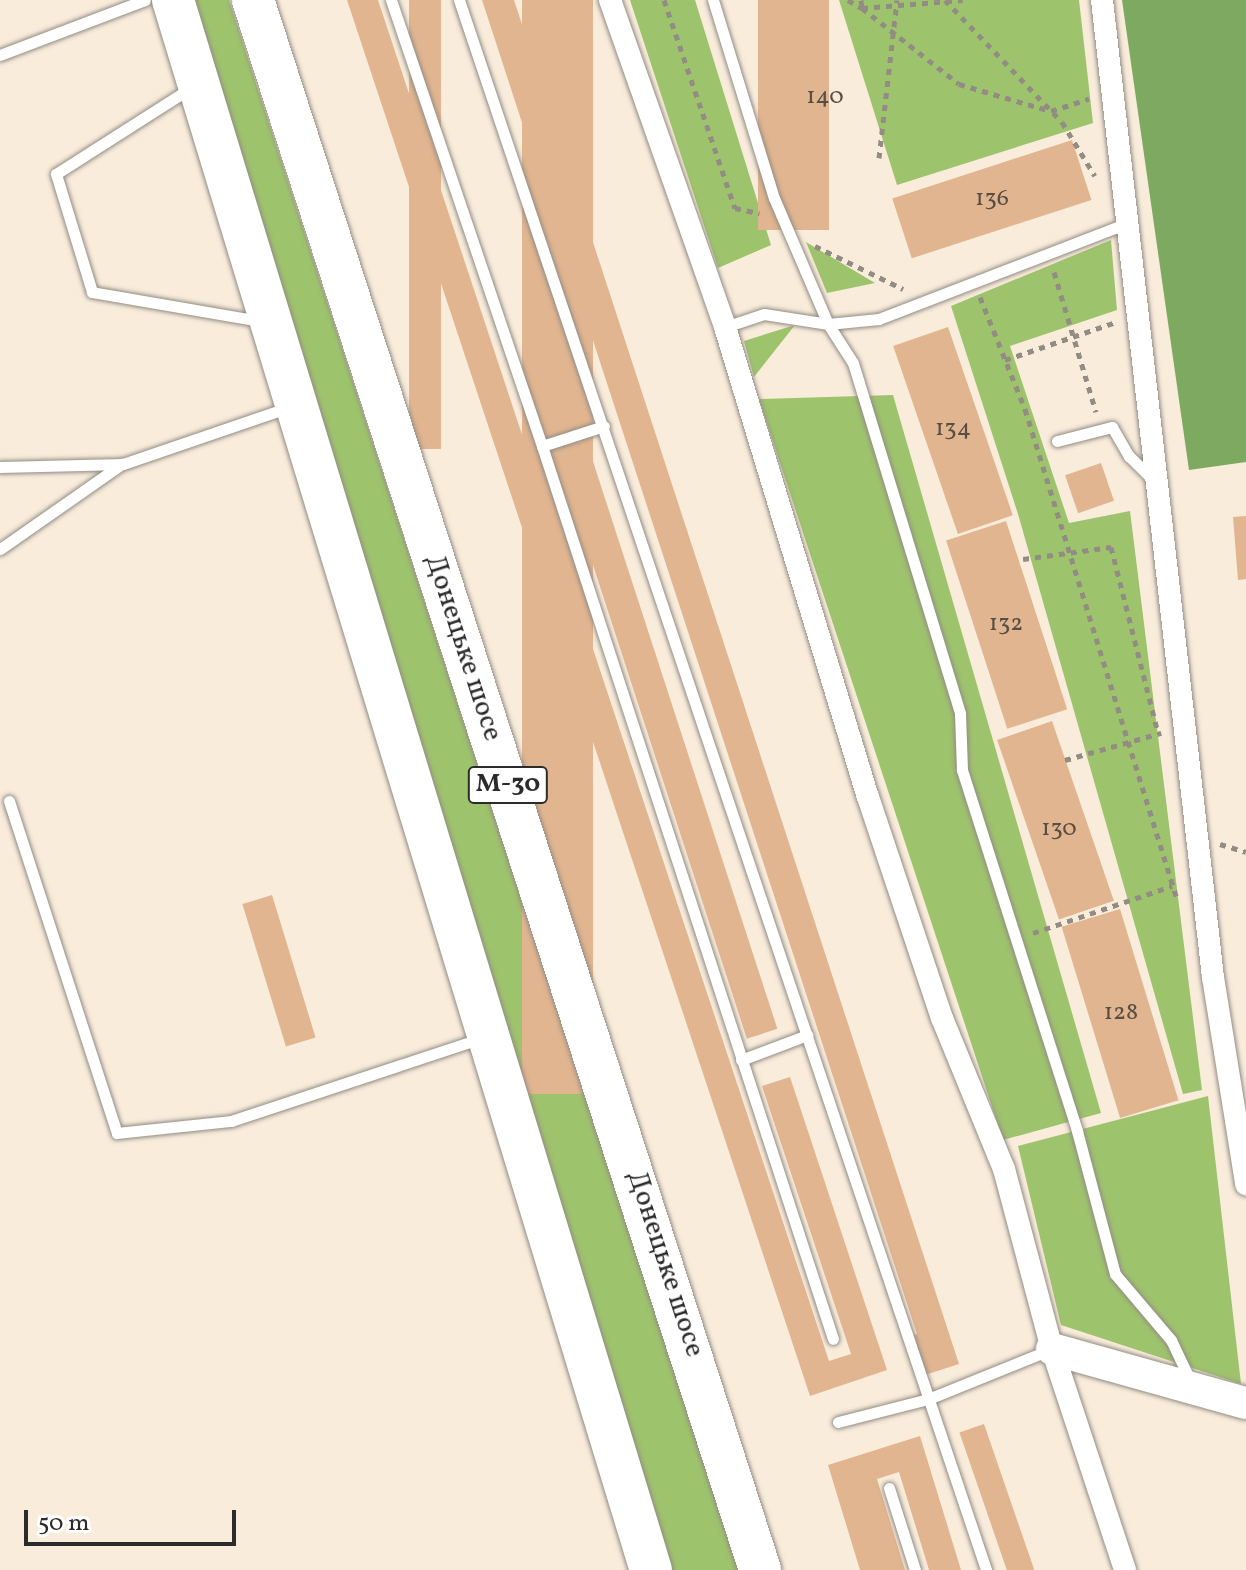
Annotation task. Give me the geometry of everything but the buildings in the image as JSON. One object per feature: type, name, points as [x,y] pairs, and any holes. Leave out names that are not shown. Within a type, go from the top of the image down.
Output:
[{"type":"highway","points":[[173,0],[274,323],[296,405],[651,1570]]},
{"type":"highway","name":"Донецьке шосе","points":[[253,0],[760,1570]]},
{"type":"street","points":[[610,0],[725,327],[868,797],[942,1018],[1004,1169],[1052,1349],[1125,1570]]},
{"type":"street","points":[[1102,0],[1125,224],[1213,977],[1246,1184]]},
{"type":"street","points":[[1052,1349],[1246,1403]]},
{"type":"lane","points":[[0,55],[145,0]]},
{"type":"lane","points":[[391,0],[542,446],[833,1339]]},
{"type":"lane","points":[[459,0],[986,1570]]},
{"type":"lane","points":[[713,0],[783,219],[828,324],[853,363],[960,713],[962,770],[1077,1131],[1115,1274],[1171,1340],[1194,1389]]},
{"type":"lane","points":[[199,83],[56,174],[92,292],[274,323]]},
{"type":"lane","points":[[725,327],[764,314],[828,324],[879,319],[975,285],[1125,224]]},
{"type":"lane","points":[[0,549],[123,464],[296,405]]},
{"type":"lane","points":[[542,446],[604,426]]},
{"type":"lane","points":[[1057,441],[1112,427],[1129,456],[1155,483]]},
{"type":"lane","points":[[0,467],[123,464]]},
{"type":"lane","points":[[9,801],[117,1133],[231,1121],[487,1036]]},
{"type":"lane","points":[[741,1060],[807,1035]]},
{"type":"lane","points":[[838,1422],[928,1399],[1052,1349]]},
{"type":"lane","points":[[889,1488],[915,1570]]},
{"type":"path","points":[[664,0],[735,208],[783,219]]},
{"type":"path","points":[[848,0],[959,84],[1051,111],[1111,92]]},
{"type":"path","points":[[862,8],[863,0]]},
{"type":"path","points":[[862,8],[963,0]]},
{"type":"path","points":[[946,1],[1051,111],[1125,224]]},
{"type":"path","points":[[879,158],[897,3]]},
{"type":"path","points":[[789,233],[929,301]]},
{"type":"path","points":[[1050,256],[1071,337],[1101,428]]},
{"type":"path","points":[[975,285],[1005,360],[1069,553],[1180,911]]},
{"type":"path","points":[[1005,360],[1136,315]]},
{"type":"path","points":[[1023,559],[1111,547],[1158,733]]},
{"type":"path","points":[[1065,760],[1184,727]]},
{"type":"path","points":[[1016,939],[1172,886]]},
{"type":"green space","points":[[191,0],[229,0],[739,1570],[656,1570]]},
{"type":"green space","points":[[630,0],[695,0],[771,245],[718,268]]},
{"type":"green space","points":[[839,0],[1079,0],[1093,123],[897,185]]},
{"type":"green space","points":[[1122,0],[1246,0],[1246,462],[1189,470]]},
{"type":"green space","points":[[1111,240],[1117,310],[1010,346],[1069,523],[1130,511],[1202,1090],[1183,1094],[1018,514],[951,306]]},
{"type":"green space","points":[[806,242],[875,283],[827,293]]},
{"type":"green space","points":[[795,325],[754,377],[744,341]]},
{"type":"green space","points":[[893,395],[1101,1113],[1003,1140],[759,399]]},
{"type":"green space","points":[[1208,1096],[1241,1384],[1061,1325],[1018,1146]]}]
